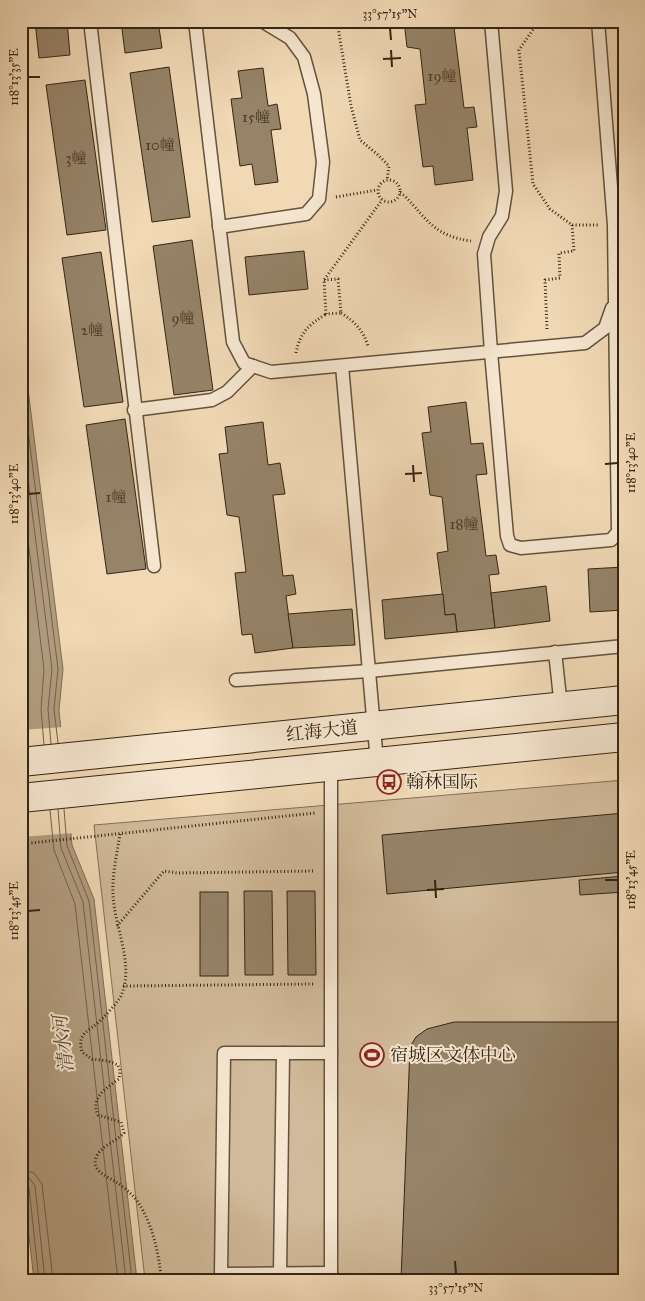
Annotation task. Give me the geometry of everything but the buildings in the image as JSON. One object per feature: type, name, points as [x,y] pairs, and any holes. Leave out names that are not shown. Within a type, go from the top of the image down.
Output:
[{"type":"main road","name":"红海大道","points":[[21,762],[624,700]]},
{"type":"main road","name":"红海大道","points":[[21,798],[624,737]]},
{"type":"lane","points":[[90,21],[134,410],[154,566]]},
{"type":"lane","points":[[195,21],[233,342],[244,363],[271,372],[585,343],[605,328],[615,298]]},
{"type":"lane","points":[[219,227],[306,214],[320,199],[323,162],[314,94],[304,57],[290,38],[262,21]]},
{"type":"lane","points":[[491,21],[506,191],[502,216],[489,236],[484,254],[490,352],[507,536],[510,545],[521,548],[611,540],[618,532],[614,225],[598,21]]},
{"type":"lane","points":[[134,410],[212,400],[227,392],[253,366]]},
{"type":"lane","points":[[342,366],[377,762]]},
{"type":"lane","points":[[236,680],[369,671],[624,646]]},
{"type":"lane","points":[[555,652],[561,707]]},
{"type":"lane","points":[[331,767],[331,811],[331,870],[331,984],[331,1053],[331,1276],[280,1273],[221,1274],[224,1053],[331,1053]]},
{"type":"lane","points":[[280,1273],[282,1053]]},
{"type":"path","points":[[336,21],[351,106],[360,140],[389,166],[386,180]]},
{"type":"path","points":[[539,21],[519,50],[533,184],[550,209],[572,225],[614,225]]},
{"type":"path","points":[[400,193],[393,202],[385,202],[377,190],[380,184],[386,180],[394,181],[397,183],[400,193],[405,196],[429,224],[450,237],[487,243]]},
{"type":"path","points":[[320,199],[377,190]]},
{"type":"path","points":[[326,314],[324,280],[382,200]]},
{"type":"path","points":[[548,346],[545,280],[560,278],[559,253],[574,251],[572,225]]},
{"type":"path","points":[[324,280],[338,279],[341,313]]},
{"type":"path","points":[[293,370],[298,340],[311,324],[326,314],[341,313],[350,318],[364,332],[373,363]]},
{"type":"path","points":[[21,844],[331,811]]},
{"type":"path","points":[[119,834],[113,894],[117,926],[127,969],[121,997],[100,1021],[84,1032],[80,1043],[82,1052],[92,1059],[108,1061],[118,1065],[120,1071],[119,1079],[97,1098],[95,1108],[98,1115],[121,1122],[124,1133],[118,1140],[101,1150],[96,1158],[96,1166],[101,1174],[116,1182],[133,1196],[144,1215],[154,1238],[160,1261],[161,1279],[221,1274]]},
{"type":"path","points":[[117,926],[164,871],[178,873],[331,870]]},
{"type":"path","points":[[123,986],[331,984]]},
{"type":"shaded area","name":"宿城区文体中心","points":[[624,780],[624,1280],[145,1280],[94,825]]},
{"type":"water","name":"清水河","points":[[21,333],[63,669],[59,710],[72,845],[94,899],[137,1280],[34,1280],[21,1167]]},
{"type":"pier","points":[[64,727],[74,833],[21,837],[21,730]]},
{"type":"place","name":"翰林国际","points":[[389,782]]},
{"type":"place","name":"宿城区文体中心","points":[[372,1055]]}]
